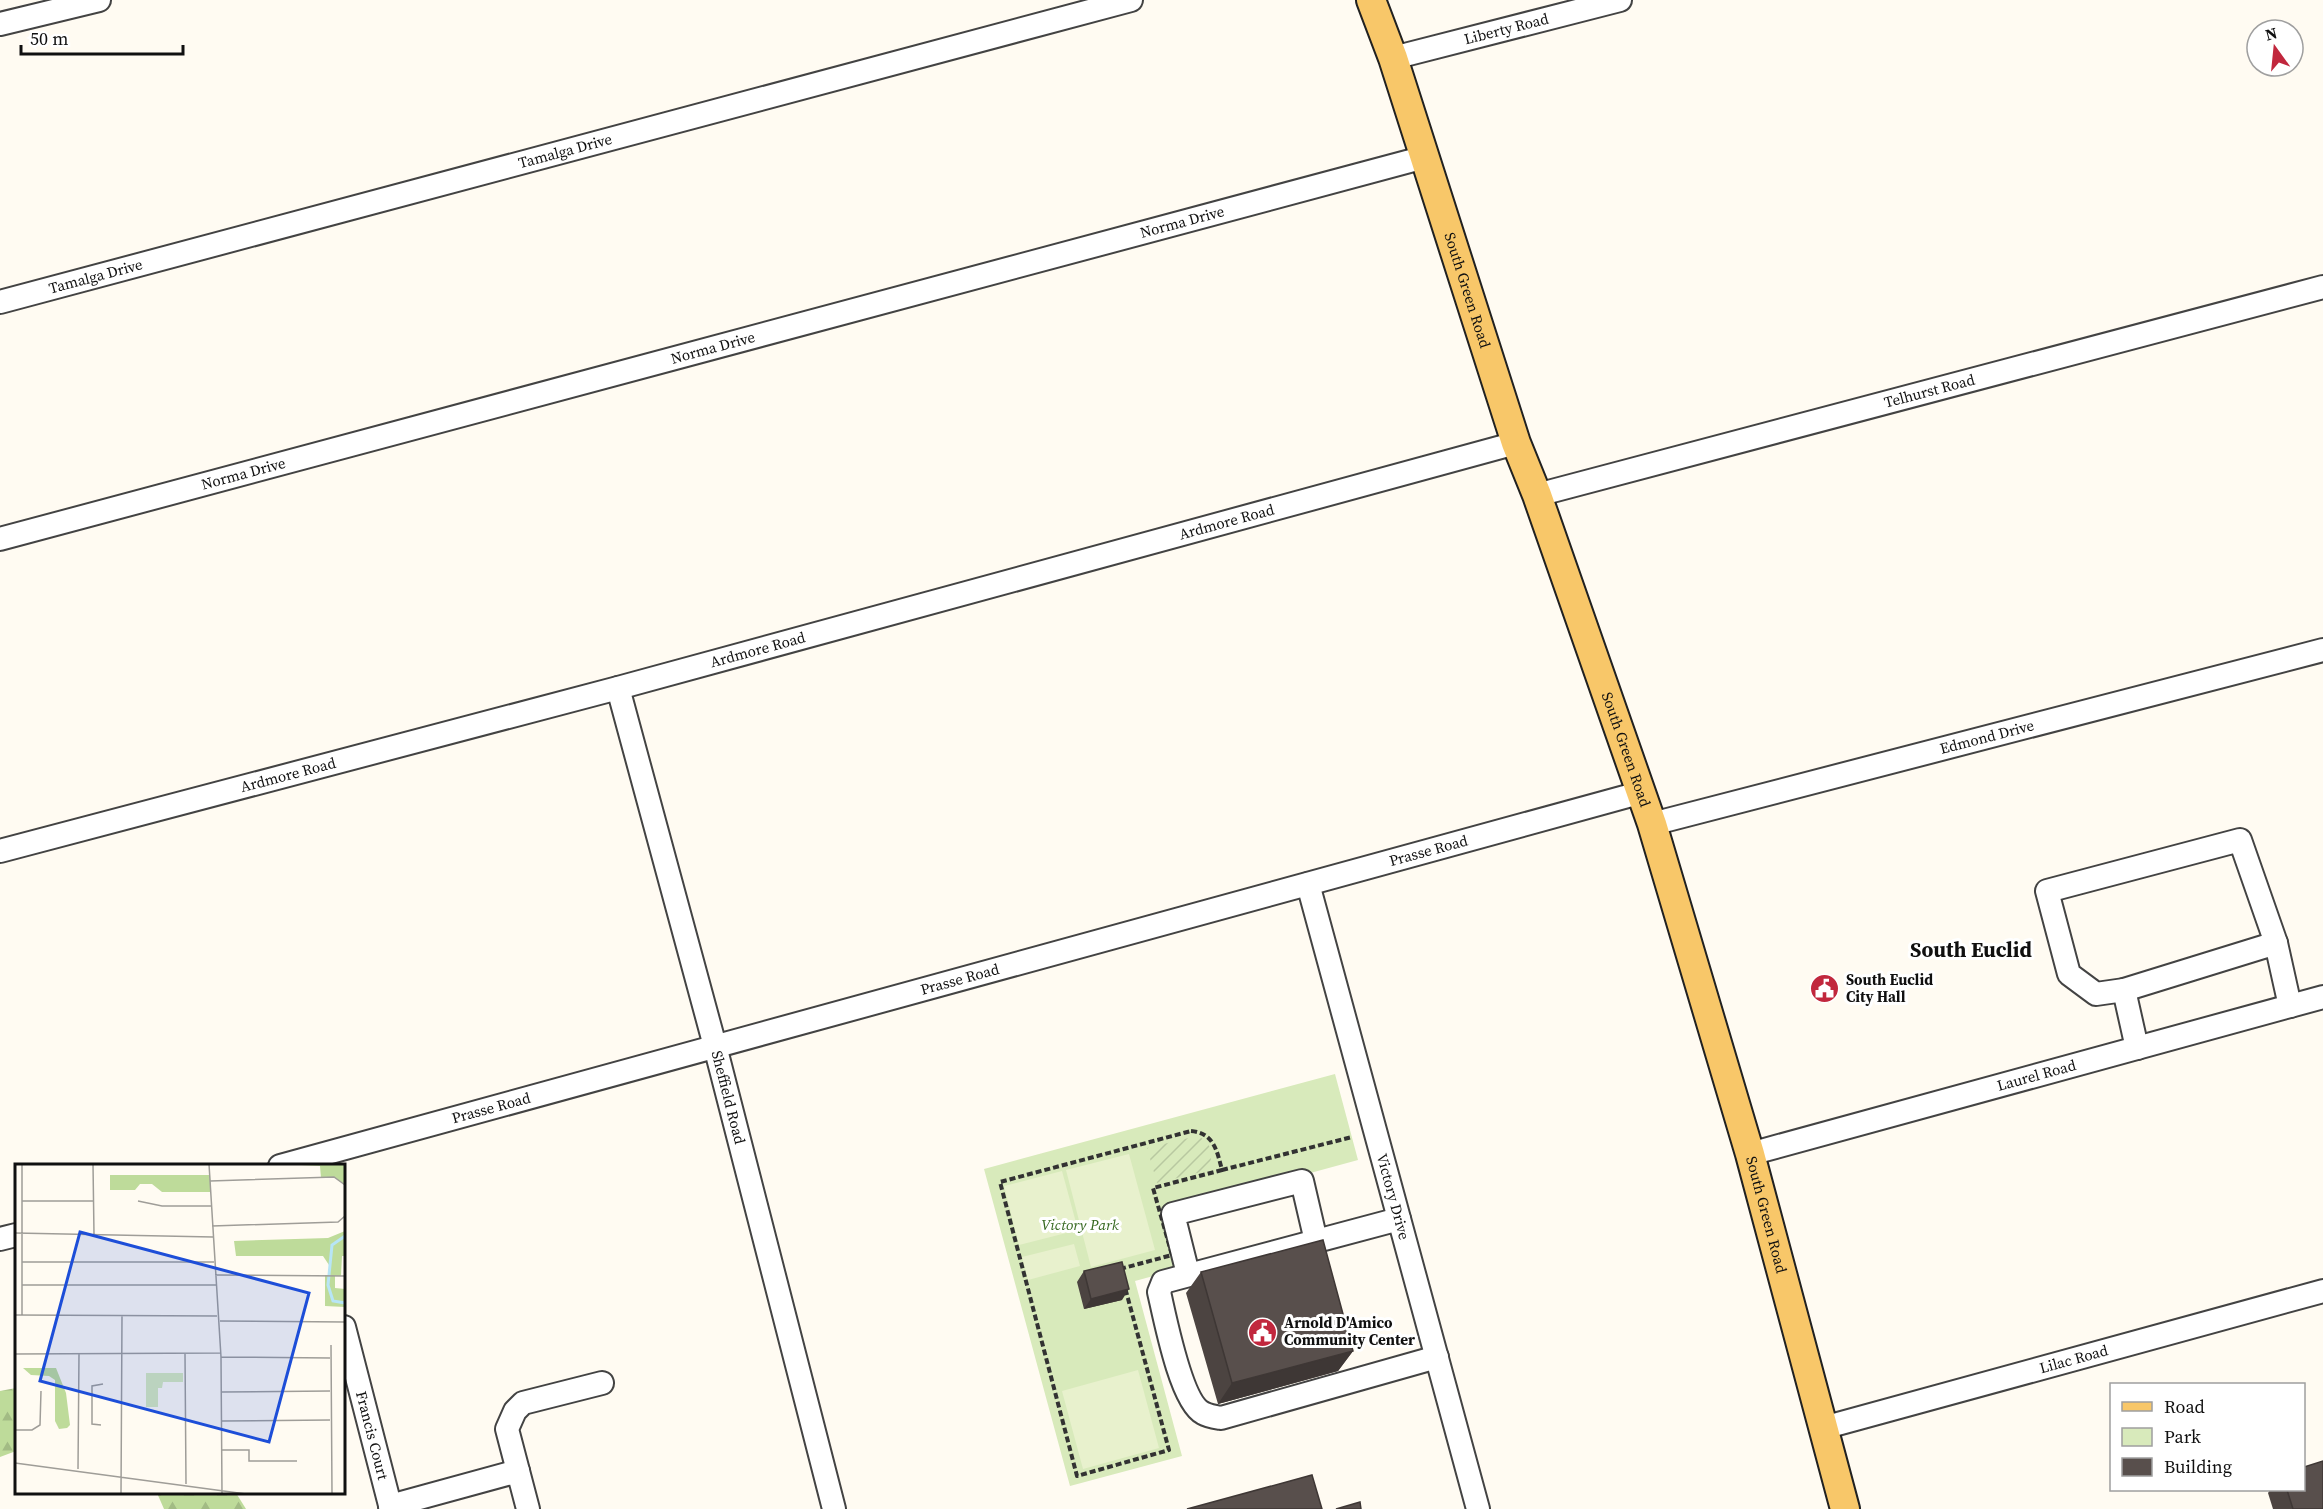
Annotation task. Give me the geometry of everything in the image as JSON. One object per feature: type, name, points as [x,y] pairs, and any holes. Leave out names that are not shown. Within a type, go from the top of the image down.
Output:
[{"type":"main road","name":"South Green Road","points":[[1371,0],[1393,58],[1516,443],[1537,495],[1639,793],[1652,824],[1749,1154],[1845,1509]]},
{"type":"street","points":[[0,24],[99,0]]},
{"type":"street","name":"Tamalga Drive","points":[[0,302],[1131,0]]},
{"type":"street","name":"Liberty Road","points":[[1393,58],[1620,0]]},
{"type":"street","name":"Norma Drive","points":[[0,539],[1425,157]]},
{"type":"street","name":"Telhurst Road","points":[[1537,495],[2323,287]]},
{"type":"street","name":"Ardmore Road","points":[[0,851],[618,688],[1516,443]]},
{"type":"street","name":"Edmond Drive","points":[[1652,824],[2323,650]]},
{"type":"street","name":"Sheffield Road","points":[[618,688],[715,1046],[834,1509]]},
{"type":"street","name":"Prasse Road","points":[[294,1164],[715,1046],[1639,793]]},
{"type":"street","points":[[2276,943],[2124,990],[2096,994],[2069,974],[2047,891],[2240,840],[2276,943],[2290,1006]]},
{"type":"street","name":"Victory Drive","points":[[1308,884],[1478,1509]]},
{"type":"street","points":[[2124,990],[2137,1048]]},
{"type":"street","name":"Laurel Road","points":[[1749,1154],[2323,997]]},
{"type":"street","points":[[1188,1274],[1173,1214],[1302,1180],[1316,1241]]},
{"type":"street","points":[[1399,1219],[1163,1282],[1159,1292],[1184,1389],[1202,1413],[1221,1418],[1437,1357]]},
{"type":"street","points":[[0,1239],[15,1235]]},
{"type":"street","name":"Lilac Road","points":[[1823,1428],[2323,1291]]},
{"type":"street","name":"Francis Court","points":[[345,1331],[390,1508]]},
{"type":"street","points":[[528,1509],[507,1429],[515,1411],[523,1403],[602,1383]]},
{"type":"street","points":[[390,1508],[518,1471]]},
{"type":"path","points":[[1222,1170],[1214,1144],[1209,1136],[1191,1131],[1000,1182],[1077,1476],[1169,1450],[1120,1269],[1172,1255],[1153,1188],[1352,1137]]},
{"type":"green space","name":"Victory Park","points":[[1335,1074],[1358,1160],[1164,1213],[1179,1269],[1135,1281],[1182,1456],[1070,1486],[984,1169]]},
{"type":"green space","points":[[1197,1136],[1209,1146],[1211,1154],[1209,1170],[1157,1183],[1147,1148]]},
{"type":"green space","points":[[1129,1154],[1155,1250],[1091,1267],[1066,1170]]},
{"type":"green space","points":[[1062,1171],[1078,1230],[1019,1245],[1004,1186]]},
{"type":"green space","points":[[1074,1244],[1080,1266],[1028,1280],[1022,1257]]},
{"type":"green space","points":[[1138,1370],[1159,1448],[1083,1469],[1062,1391]]},
{"type":"green space","points":[[15,1388],[15,1451],[0,1457],[0,1391]]},
{"type":"green space","points":[[157,1494],[237,1494],[246,1509],[164,1509]]},
{"type":"building","name":"Arnold D'Amico Community Center","points":[[1323,1240],[1353,1351],[1232,1383],[1201,1272]]},
{"type":"building","points":[[1122,1262],[1129,1289],[1091,1299],[1084,1271]]},
{"type":"building","points":[[2323,1461],[2323,1509],[2293,1509],[2287,1491],[2305,1491],[2305,1467]]},
{"type":"building","points":[[1312,1475],[1322,1509],[1187,1509]]},
{"type":"building","points":[[1360,1502],[1361,1509],[1336,1509]]},
{"type":"place","name":"South Euclid City Hall","points":[[1825,989]]},
{"type":"place","name":"Arnold D'Amico Community Center","points":[[1263,1332]]},
{"type":"district","name":"South Euclid","points":[[1971,950]]}]
